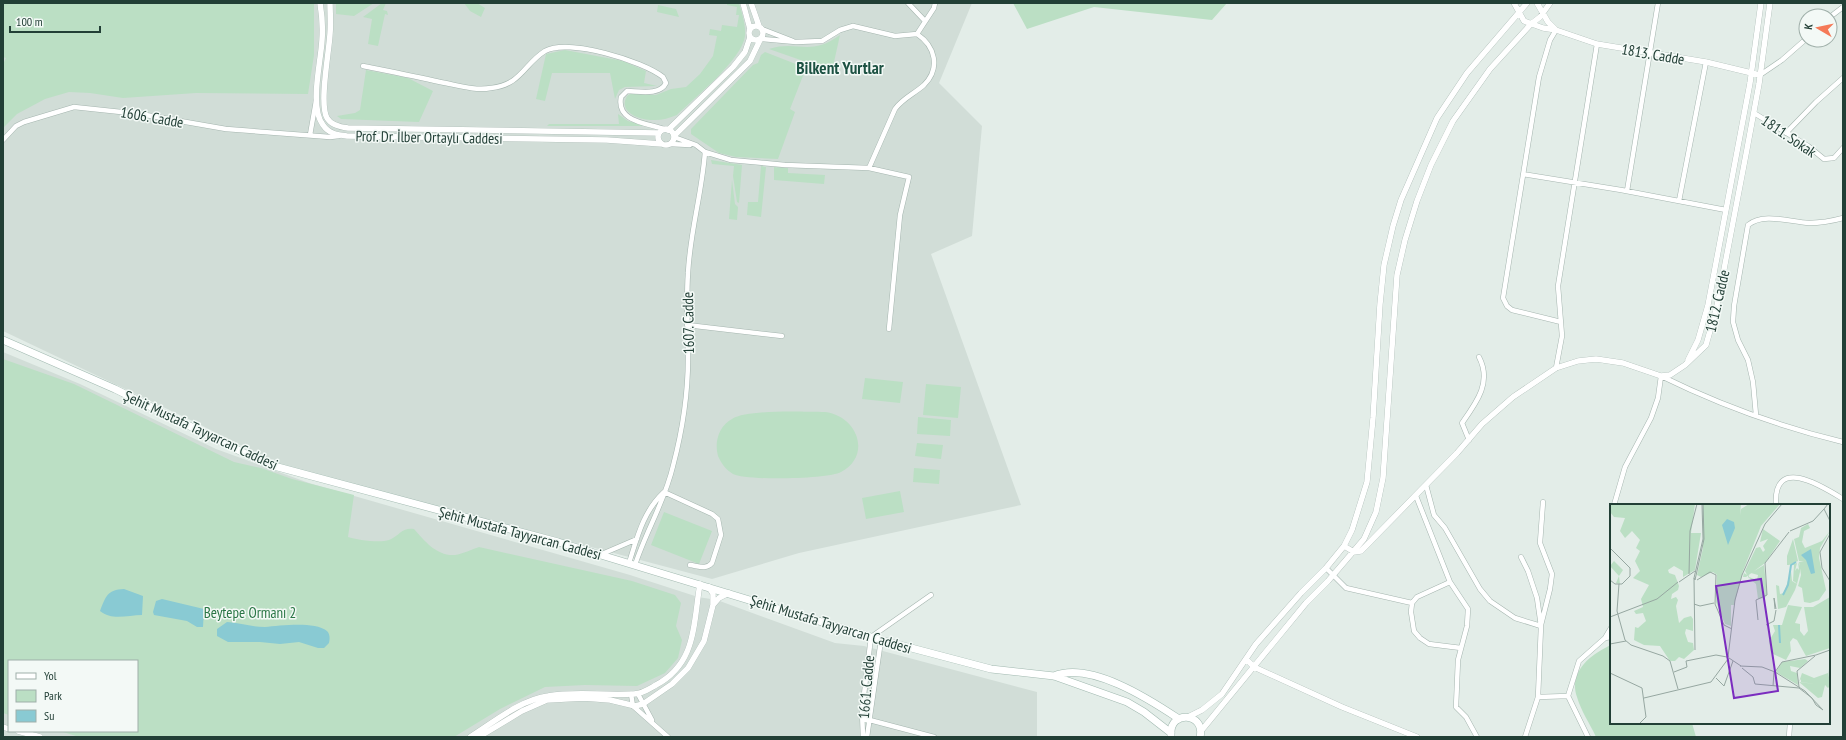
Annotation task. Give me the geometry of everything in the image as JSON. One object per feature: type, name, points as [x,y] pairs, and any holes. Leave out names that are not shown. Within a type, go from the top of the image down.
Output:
[{"type":"main road","name":"Şehit Mustafa Tayyarcan Caddesi","points":[[3,340],[115,389],[266,463],[601,555],[730,593],[880,640],[991,669],[1054,676],[1127,702],[1144,712],[1171,736]]},
{"type":"main road","name":"Şehit Mustafa Tayyarcan Caddesi","points":[[1054,676],[1063,673],[1093,676],[1130,690],[1179,718]]},
{"type":"main road","points":[[1171,736],[1172,726],[1179,718],[1188,717],[1197,722],[1200,734]]},
{"type":"street","name":"Prof. Dr. İlber Ortaylı Caddesi","points":[[320,3],[322,40],[317,109],[322,125],[327,130],[339,136],[607,140],[670,144]]},
{"type":"street","name":"Prof. Dr. İlber Ortaylı Caddesi","points":[[330,3],[330,33],[323,104],[327,118],[331,123],[338,126],[348,128],[664,131]]},
{"type":"street","points":[[662,144],[658,138],[664,131],[733,67],[745,52],[750,37],[750,29],[743,3]]},
{"type":"street","points":[[696,145],[670,144],[674,137],[750,61],[761,39],[761,27],[751,3]]},
{"type":"street","points":[[908,3],[925,21]]},
{"type":"street","points":[[917,34],[934,8],[935,3]]},
{"type":"street","points":[[1514,3],[1524,21],[1531,24]]},
{"type":"street","points":[[1188,717],[1202,710],[1222,694],[1266,632],[1326,568],[1344,546],[1352,530],[1367,482],[1384,265],[1401,200],[1437,118],[1467,73],[1527,3]]},
{"type":"street","points":[[1537,3],[1548,22],[1556,30],[1550,40],[1541,70],[1523,174],[1504,301],[1506,306],[1512,310],[1561,322]]},
{"type":"street","points":[[1200,734],[1306,603],[1333,576],[1364,539],[1376,512],[1383,478],[1397,275],[1405,240],[1417,201],[1431,165],[1453,121],[1490,70],[1531,24],[1540,17],[1550,3]]},
{"type":"street","points":[[1627,191],[1658,3]]},
{"type":"street","name":"1812. Cadde","points":[[1685,365],[1698,340],[1704,324],[1752,72],[1761,3]]},
{"type":"street","name":"1812. Cadde","points":[[1685,365],[1706,345],[1712,326],[1754,112],[1770,3]]},
{"type":"street","name":"1813. Cadde","points":[[1531,24],[1556,30],[1597,44],[1706,62],[1760,74]]},
{"type":"street","points":[[750,29],[755,25],[796,42]]},
{"type":"street","points":[[750,37],[753,40],[761,39],[796,42],[822,41],[840,30],[853,26],[895,36],[917,34],[930,45],[933,52],[934,62],[932,72],[922,86],[901,100],[895,109],[869,168]]},
{"type":"street","points":[[1556,368],[1562,336],[1558,286],[1597,44]]},
{"type":"street","points":[[1760,74],[1782,60],[1798,46]]},
{"type":"street","points":[[363,66],[471,88],[487,89],[513,81],[546,51],[554,48],[576,47],[627,58],[664,77],[666,83],[660,90],[627,91],[621,97],[621,111],[630,118],[696,145],[705,152],[731,160],[752,163],[869,168],[909,177],[899,221],[889,329]]},
{"type":"street","points":[[1679,201],[1706,62]]},
{"type":"street","points":[[1786,133],[1816,102],[1843,78]]},
{"type":"street","points":[[310,135],[317,97]]},
{"type":"street","name":"1606. Cadde","points":[[3,140],[16,126],[24,122],[60,110],[74,108],[140,114],[226,129],[339,136]]},
{"type":"street","name":"1811. Sokak","points":[[1754,112],[1808,146],[1824,159],[1834,158],[1843,148]]},
{"type":"street","name":"1607. Cadde","points":[[632,564],[660,505],[673,467],[682,416],[688,360],[688,271],[701,192],[705,152]]},
{"type":"street","points":[[1523,174],[1627,191],[1726,210]]},
{"type":"street","points":[[1756,415],[1753,382],[1748,360],[1738,340],[1733,322],[1734,306],[1748,225],[1754,220],[1765,219],[1809,223],[1843,218]]},
{"type":"street","points":[[687,325],[782,336]]},
{"type":"street","points":[[1469,440],[1462,423],[1478,400],[1484,386],[1484,366],[1479,357]]},
{"type":"street","points":[[1344,546],[1354,552],[1361,551],[1416,496],[1469,440],[1482,424],[1513,397],[1556,368],[1578,361],[1596,359],[1623,363],[1661,376],[1682,387],[1756,415],[1843,442]]},
{"type":"street","points":[[1661,376],[1670,375],[1685,365]]},
{"type":"street","points":[[1614,504],[1625,467],[1651,418],[1658,398],[1661,376]]},
{"type":"street","points":[[1776,504],[1780,486],[1786,479],[1795,476],[1823,486],[1843,498]]},
{"type":"street","points":[[1426,485],[1434,514],[1445,528],[1480,589],[1490,601],[1515,618],[1541,626]]},
{"type":"street","points":[[664,492],[712,514],[720,522],[721,535],[711,565],[703,568],[690,565]]},
{"type":"street","name":"1607. Cadde","points":[[632,564],[637,539],[649,508],[664,492]]},
{"type":"street","points":[[1416,496],[1450,582],[1468,608],[1467,626],[1458,660],[1456,707],[1466,717],[1477,737]]},
{"type":"street","points":[[1541,626],[1546,609],[1552,574],[1540,543],[1543,502]]},
{"type":"street","points":[[601,555],[637,539]]},
{"type":"street","points":[[1521,557],[1528,571],[1537,598],[1541,626],[1538,697],[1525,737]]},
{"type":"street","points":[[1326,568],[1346,588],[1412,603]]},
{"type":"street","points":[[1450,582],[1417,598],[1412,603],[1411,612],[1414,631],[1420,638],[1429,644],[1461,648]]},
{"type":"street","points":[[470,737],[509,713],[539,698],[571,694],[638,694],[665,680],[683,662],[692,639],[700,584]]},
{"type":"street","points":[[479,737],[522,711],[547,700],[571,698],[599,699],[633,706],[643,704],[672,684],[688,668],[704,641],[713,605],[713,594],[709,587]]},
{"type":"street","points":[[713,605],[721,596],[730,593]]},
{"type":"street","points":[[871,637],[931,596]]},
{"type":"street","points":[[1588,737],[1568,696],[1579,661],[1605,638],[1610,630]]},
{"type":"street","name":"1661. Cadde","points":[[863,737],[862,718],[871,637]]},
{"type":"street","points":[[1605,638],[1610,638]]},
{"type":"street","name":"1661. Cadde","points":[[867,737],[880,640]]},
{"type":"street","points":[[1246,659],[1254,667],[1342,707],[1418,737]]},
{"type":"street","points":[[631,694],[633,706],[668,737]]},
{"type":"street","points":[[638,694],[654,723]]},
{"type":"street","points":[[1538,697],[1568,696]]},
{"type":"street","points":[[862,718],[934,737]]},
{"type":"street","points":[[1789,737],[1790,724]]},
{"type":"street","points":[[20,733],[40,737]]},
{"type":"shaded area","points":[[3,3],[972,3],[939,83],[982,126],[972,236],[931,254],[1021,505],[799,553],[712,579],[277,464],[199,424],[3,331]]},
{"type":"shaded area","name":"Beytepe Ormanı 2","points":[[3,352],[80,384],[216,449],[309,483],[630,575],[698,597],[717,600],[835,643],[864,646],[1037,692],[1037,737],[3,737]]},
{"type":"green space","points":[[3,3],[314,3],[314,55],[308,94],[196,93],[123,98],[90,93],[69,92],[45,99],[17,114],[3,128],[3,64],[6,58],[3,57]]},
{"type":"green space","points":[[336,3],[374,3],[354,16],[336,14]]},
{"type":"green space","points":[[382,3],[386,3],[383,10],[387,11],[388,15],[385,14],[378,46],[368,44],[372,19],[363,17]]},
{"type":"green space","points":[[464,3],[477,3],[485,8],[481,17],[470,11]]},
{"type":"green space","points":[[727,3],[739,3],[744,20],[745,36],[742,46],[727,67],[677,115],[669,118],[650,120],[632,115],[625,107],[627,96],[630,94],[656,95],[671,89],[686,87],[700,74],[713,56],[717,36],[709,35],[710,29],[721,31],[722,25],[737,27],[739,15],[736,15],[737,7],[727,5]]},
{"type":"green space","points":[[1013,3],[1227,3],[1212,20],[1094,7],[1027,29]]},
{"type":"green space","points":[[658,5],[676,9],[679,17],[657,12]]},
{"type":"green space","points":[[840,35],[832,71],[769,49],[788,46],[812,47],[830,42]]},
{"type":"green space","points":[[565,50],[623,61],[646,71],[644,83],[657,86],[625,87],[619,90],[615,99],[610,73],[552,73],[545,101],[536,99],[546,54]]},
{"type":"green space","points":[[765,52],[806,68],[790,109],[795,112],[778,159],[736,157],[719,153],[691,134],[691,129],[753,65],[758,63],[761,55]]},
{"type":"green space","points":[[366,70],[408,78],[433,91],[419,122],[341,119],[337,116],[355,113],[360,110]]},
{"type":"green space","points":[[618,114],[628,121],[645,126],[547,126],[549,124],[619,124]]},
{"type":"green space","points":[[711,160],[742,165],[739,203],[737,202],[733,176],[734,166],[712,164]]},
{"type":"green space","points":[[761,166],[766,167],[761,217],[747,215],[748,202],[758,202]]},
{"type":"green space","points":[[774,167],[788,168],[788,173],[825,175],[824,184],[774,180]]},
{"type":"green space","points":[[732,180],[735,204],[738,207],[737,220],[729,219]]},
{"type":"green space","name":"Beytepe Ormanı 2","points":[[3,359],[74,384],[234,462],[261,468],[292,479],[354,495],[348,537],[368,541],[385,541],[406,529],[414,529],[432,547],[448,555],[455,555],[479,547],[632,581],[675,595],[681,603],[676,626],[682,640],[678,658],[665,673],[637,686],[585,685],[545,687],[500,709],[454,737],[79,737],[63,732],[138,732],[138,660],[8,660],[8,715],[3,713]]},
{"type":"green space","points":[[865,378],[903,382],[900,403],[862,399]]},
{"type":"green space","points":[[926,384],[961,387],[958,418],[923,415]]},
{"type":"green space","points":[[762,412],[825,412],[836,415],[846,421],[853,429],[857,438],[858,447],[856,456],[851,465],[841,472],[805,478],[754,478],[733,474],[722,464],[718,456],[717,440],[721,430],[728,422],[739,416]]},
{"type":"green space","points":[[918,417],[951,420],[950,436],[917,434]]},
{"type":"green space","points":[[917,443],[943,445],[941,459],[915,456]]},
{"type":"green space","points":[[914,468],[940,470],[939,484],[913,482]]},
{"type":"green space","points":[[900,491],[904,512],[866,519],[862,498]]},
{"type":"green space","points":[[664,512],[712,531],[699,564],[651,545]]},
{"type":"green space","points":[[1610,646],[1610,724],[1692,724],[1696,737],[1596,737],[1583,712],[1575,688],[1576,680],[1583,665],[1596,653]]},
{"type":"water","points":[[124,589],[143,596],[142,615],[115,617],[100,611],[104,601],[111,592]]},
{"type":"water","points":[[162,599],[204,609],[203,627],[197,627],[187,621],[154,615],[153,612],[156,601]]},
{"type":"water","points":[[227,622],[260,627],[297,625],[314,626],[327,631],[330,638],[329,643],[324,648],[318,648],[299,642],[280,644],[260,642],[228,642],[217,636],[217,629]]},
{"type":"district","name":"Bilkent Yurtlar","points":[[840,68]]}]
